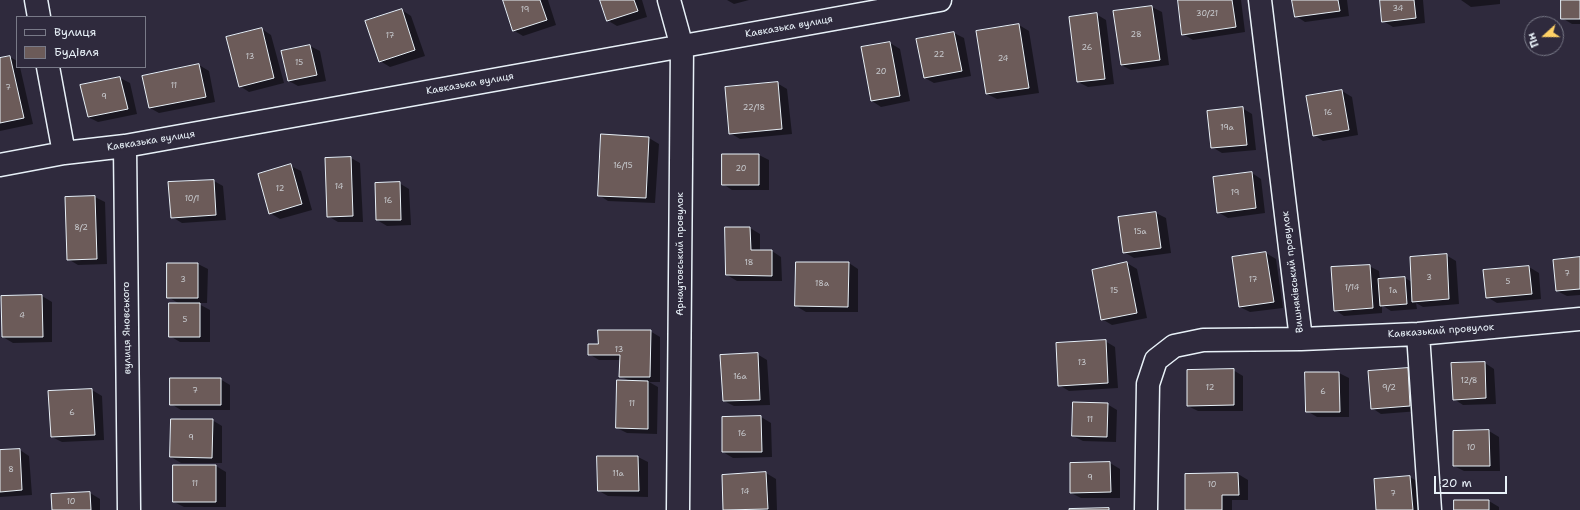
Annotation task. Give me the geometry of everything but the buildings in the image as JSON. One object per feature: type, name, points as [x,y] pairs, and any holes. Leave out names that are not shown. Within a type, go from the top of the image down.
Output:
[{"type":"street","points":[[36,0],[39,16]]},
{"type":"street","name":"Арнаутовський провулок","points":[[670,0],[682,46],[678,510]]},
{"type":"street","name":"Кавказька вулиця","points":[[0,165],[64,153],[125,146],[940,0]]},
{"type":"street","name":"Вишняківський провулок","points":[[1146,510],[1148,384],[1156,360],[1174,346],[1203,340],[1301,339],[1260,0]]},
{"type":"street","points":[[48,68],[64,153]]},
{"type":"street","name":"вулиця Яновського","points":[[125,146],[129,510]]},
{"type":"street","name":"Кавказький провулок","points":[[1301,339],[1418,334],[1580,319]]},
{"type":"street","points":[[1418,334],[1430,510]]}]
